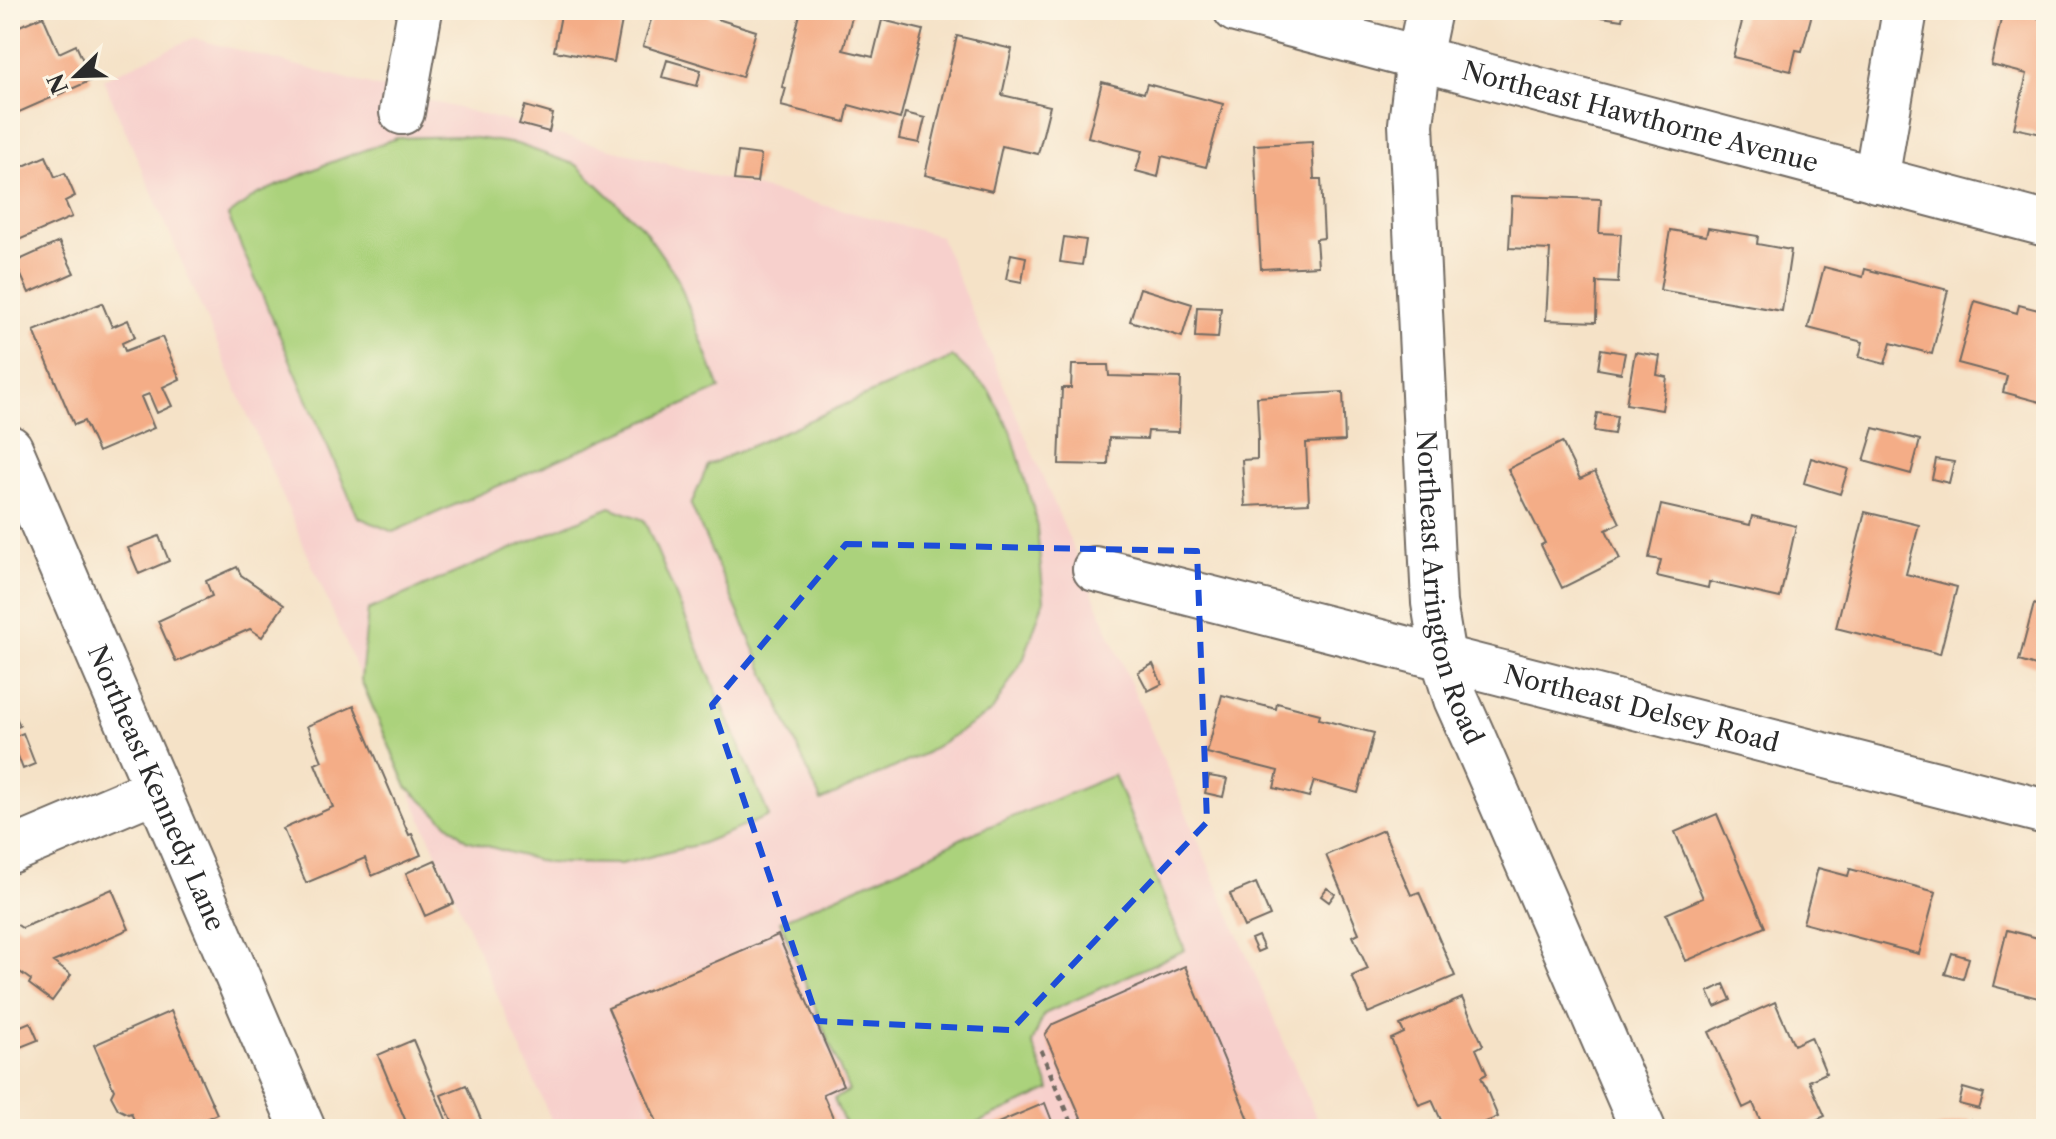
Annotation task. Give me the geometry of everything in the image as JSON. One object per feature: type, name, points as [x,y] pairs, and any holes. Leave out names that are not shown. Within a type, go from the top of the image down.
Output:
[{"type":"street","points":[[402,112],[420,10]]},
{"type":"street","name":"Northeast Hawthorne Avenue","points":[[1236,10],[2046,224]]},
{"type":"street","name":"Northeast Arrington Road","points":[[1429,10],[1411,124],[1434,603],[1443,657],[1456,699],[1643,1129]]},
{"type":"street","points":[[1876,180],[1905,10]]},
{"type":"street","name":"Northeast Kennedy Lane","points":[[10,448],[303,1129]]},
{"type":"street","name":"Northeast Delsey Road","points":[[1095,569],[2046,812]]},
{"type":"street","points":[[10,851],[157,789]]},
{"type":"path","points":[[1041,1050],[1074,1129]]},
{"type":"highlighted area","points":[[846,544],[1197,551],[1207,822],[1011,1030],[818,1021],[712,705]]},
{"type":"shaded area","points":[[193,38],[940,236],[1321,1129],[555,1129],[103,79]]},
{"type":"green space","points":[[461,136],[517,144],[577,165],[643,228],[677,277],[720,389],[393,532],[358,517],[228,216],[256,195],[397,138]]},
{"type":"green space","points":[[953,357],[989,390],[1012,434],[1036,518],[1044,600],[1024,658],[992,711],[924,754],[821,801],[691,505],[708,465]]},
{"type":"green space","points":[[610,507],[644,520],[769,816],[700,844],[621,864],[547,863],[466,840],[407,787],[361,680],[368,610]]},
{"type":"green space","points":[[1114,775],[1185,950],[1044,1014],[1032,1043],[1050,1090],[964,1129],[847,1129],[834,1099],[849,1091],[780,921],[966,836]]},
{"type":"building","points":[[544,10],[624,10],[614,62],[554,51],[561,15]]},
{"type":"building","points":[[654,10],[710,10],[708,16],[756,31],[742,77],[643,46]]},
{"type":"building","points":[[801,10],[854,10],[843,50],[873,57],[882,20],[923,30],[900,119],[849,105],[845,122],[781,106],[786,88],[782,87]]},
{"type":"building","points":[[1570,10],[1624,10],[1622,20]]},
{"type":"building","points":[[1745,10],[1813,10],[1802,51],[1796,50],[1791,71],[1733,57]]},
{"type":"building","points":[[2003,10],[2046,20],[2046,135],[2014,128],[2027,74],[1991,65]]},
{"type":"building","points":[[43,16],[59,53],[76,45],[92,80],[10,116],[10,30]]},
{"type":"building","points":[[957,36],[1012,49],[1002,95],[1050,106],[1038,154],[1002,146],[992,191],[925,175]]},
{"type":"building","points":[[667,60],[701,70],[697,86],[662,77]]},
{"type":"building","points":[[1102,82],[1144,93],[1147,84],[1223,104],[1206,167],[1162,156],[1158,177],[1136,171],[1142,151],[1088,137]]},
{"type":"building","points":[[525,106],[553,114],[549,132],[519,124]]},
{"type":"building","points":[[905,113],[925,118],[919,143],[899,139]]},
{"type":"building","points":[[1312,142],[1314,179],[1321,179],[1324,238],[1316,239],[1318,266],[1261,269],[1254,145]]},
{"type":"building","points":[[738,152],[761,155],[757,182],[734,180]]},
{"type":"building","points":[[46,156],[55,177],[65,173],[75,196],[65,201],[72,217],[14,242],[10,234],[10,172]]},
{"type":"building","points":[[1512,196],[1601,199],[1599,233],[1621,234],[1618,283],[1597,282],[1596,322],[1546,320],[1550,250],[1509,248]]},
{"type":"building","points":[[1708,228],[1758,236],[1757,244],[1791,250],[1782,311],[1660,290],[1670,230],[1706,236]]},
{"type":"building","points":[[1064,237],[1086,240],[1082,265],[1060,262]]},
{"type":"building","points":[[59,242],[74,273],[29,293],[15,262]]},
{"type":"building","points":[[1011,254],[1026,257],[1022,282],[1006,279]]},
{"type":"building","points":[[1824,267],[1863,277],[1865,269],[1948,290],[1932,354],[1891,343],[1885,364],[1859,357],[1863,342],[1808,328]]},
{"type":"building","points":[[1140,288],[1192,304],[1182,337],[1130,321]]},
{"type":"building","points":[[1975,301],[2017,313],[2019,305],[2046,312],[2044,403],[2003,392],[2007,376],[1958,363]]},
{"type":"building","points":[[102,303],[112,327],[128,320],[135,337],[122,343],[125,351],[162,337],[180,379],[163,387],[172,406],[157,413],[149,394],[141,397],[154,428],[98,452],[84,421],[74,425],[34,331]]},
{"type":"building","points":[[1197,307],[1221,308],[1218,338],[1195,337]]},
{"type":"building","points":[[1601,349],[1625,353],[1621,373],[1598,369]]},
{"type":"building","points":[[1635,352],[1660,356],[1657,375],[1667,377],[1662,410],[1626,404]]},
{"type":"building","points":[[1072,365],[1108,365],[1109,376],[1181,378],[1179,432],[1148,431],[1147,439],[1109,438],[1108,465],[1059,464],[1062,388],[1071,388]]},
{"type":"building","points":[[1343,392],[1345,441],[1306,443],[1309,503],[1245,506],[1242,460],[1257,459],[1257,397]]},
{"type":"building","points":[[1597,413],[1617,416],[1614,434],[1594,431]]},
{"type":"building","points":[[1874,428],[1920,440],[1911,474],[1864,461]]},
{"type":"building","points":[[1562,442],[1580,479],[1595,472],[1620,523],[1606,530],[1620,559],[1562,588],[1541,545],[1545,543],[1508,469]]},
{"type":"building","points":[[1811,458],[1848,469],[1840,494],[1804,483]]},
{"type":"building","points":[[1936,459],[1954,462],[1949,483],[1932,479]]},
{"type":"building","points":[[1661,505],[1750,525],[1752,516],[1796,526],[1780,598],[1709,582],[1708,588],[1657,576],[1661,560],[1649,558]]},
{"type":"building","points":[[1865,512],[1919,525],[1906,574],[1957,587],[1940,654],[1836,628]]},
{"type":"building","points":[[159,536],[169,561],[139,574],[128,548]]},
{"type":"building","points":[[237,567],[241,575],[284,605],[262,637],[250,629],[176,662],[158,621],[212,596],[206,581]]},
{"type":"building","points":[[2034,604],[2046,608],[2046,669],[2019,661]]},
{"type":"building","points":[[1153,664],[1162,684],[1148,691],[1138,672]]},
{"type":"building","points":[[1222,695],[1276,709],[1277,703],[1320,714],[1319,719],[1374,733],[1358,793],[1314,781],[1309,797],[1274,788],[1278,771],[1207,753]]},
{"type":"building","points":[[10,704],[20,726],[10,730]]},
{"type":"building","points":[[354,706],[409,835],[412,834],[421,855],[372,876],[365,858],[306,883],[283,829],[333,807],[315,764],[322,761],[307,726]]},
{"type":"building","points":[[23,733],[35,764],[23,769],[11,738]]},
{"type":"building","points":[[1209,776],[1227,779],[1223,797],[1205,793]]},
{"type":"building","points":[[1717,814],[1765,927],[1686,961],[1666,914],[1703,898],[1675,832]]},
{"type":"building","points":[[1383,830],[1411,895],[1419,892],[1455,976],[1368,1013],[1352,976],[1368,969],[1353,936],[1359,933],[1326,855]]},
{"type":"building","points":[[435,860],[454,903],[425,916],[406,873]]},
{"type":"building","points":[[1818,868],[1848,876],[1850,869],[1936,892],[1919,954],[1803,923]]},
{"type":"building","points":[[1256,883],[1270,916],[1244,927],[1230,894]]},
{"type":"building","points":[[1327,888],[1335,894],[1329,902],[1321,896]]},
{"type":"building","points":[[112,889],[129,929],[53,962],[71,975],[52,1001],[10,965],[10,920],[22,928]]},
{"type":"building","points":[[2007,930],[2046,940],[2046,1000],[1993,986]]},
{"type":"building","points":[[778,935],[843,1085],[823,1094],[838,1129],[660,1129],[608,1008]]},
{"type":"building","points":[[1258,936],[1264,949],[1257,952],[1251,939]]},
{"type":"building","points":[[1952,953],[1969,958],[1963,979],[1945,974]]},
{"type":"building","points":[[1185,966],[1253,1129],[1086,1129],[1045,1035],[1053,1024]]},
{"type":"building","points":[[1724,984],[1731,1000],[1715,1007],[1708,992]]},
{"type":"building","points":[[1462,998],[1483,1045],[1476,1049],[1487,1074],[1481,1077],[1498,1117],[1469,1129],[1445,1129],[1432,1100],[1419,1105],[1391,1039],[1404,1033],[1400,1025]]},
{"type":"building","points":[[1775,1002],[1794,1045],[1811,1037],[1826,1073],[1809,1081],[1825,1116],[1796,1129],[1764,1129],[1753,1103],[1743,1108],[1709,1032]]},
{"type":"building","points":[[171,1011],[217,1114],[183,1129],[138,1129],[131,1113],[118,1109],[111,1096],[114,1090],[94,1045]]},
{"type":"building","points":[[30,1022],[38,1040],[18,1048],[11,1030]]},
{"type":"building","points":[[413,1040],[450,1129],[409,1129],[378,1055]]},
{"type":"building","points":[[466,1085],[485,1129],[455,1129],[441,1095]]},
{"type":"building","points":[[1963,1088],[1984,1094],[1979,1109],[1959,1104]]},
{"type":"building","points":[[1045,1103],[1055,1129],[984,1129]]},
{"type":"building","points":[[1970,1120],[1974,1129],[1934,1129],[1934,1128]]}]
